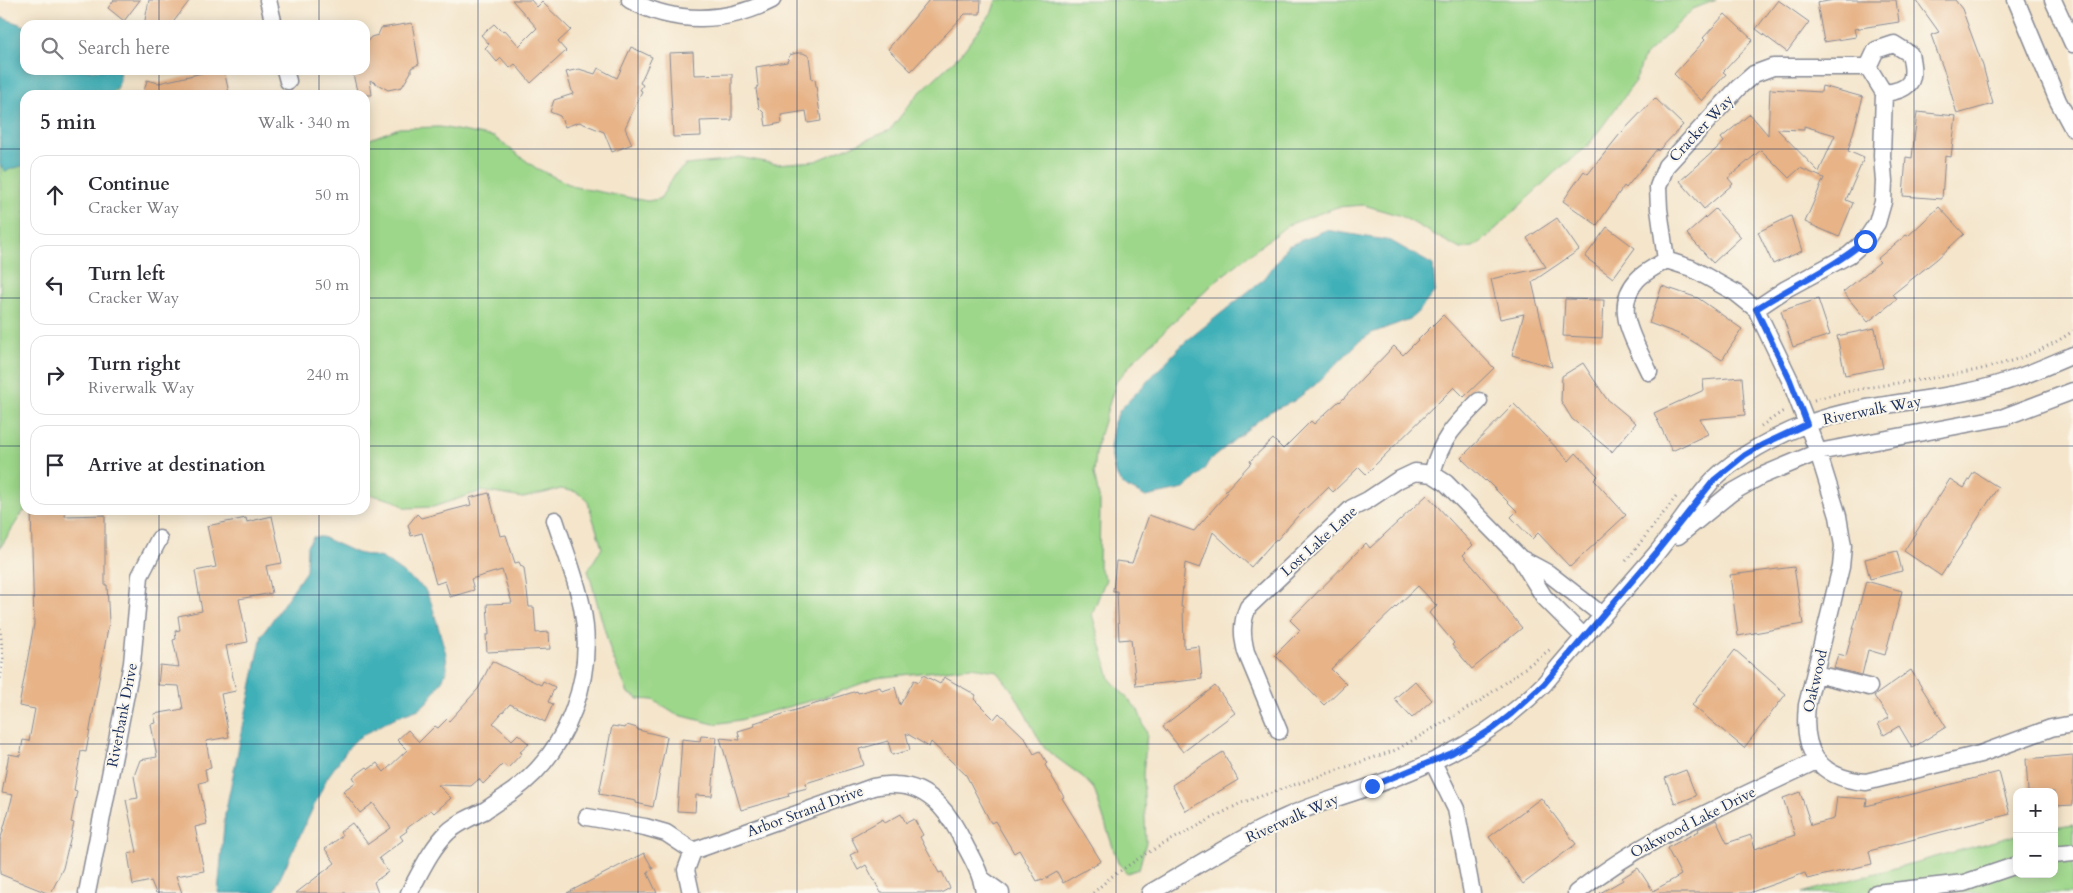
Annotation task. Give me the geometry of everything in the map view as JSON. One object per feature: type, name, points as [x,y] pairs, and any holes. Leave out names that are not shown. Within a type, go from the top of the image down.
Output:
[{"type":"street","points":[[268,0],[273,20]]},
{"type":"street","points":[[630,0],[668,15],[708,18],[744,12],[772,0]]},
{"type":"street","points":[[2016,0],[2058,101],[2073,129]]},
{"type":"street","points":[[2053,0],[2073,44]]},
{"type":"street","points":[[1756,309],[1786,289],[1849,255],[1865,241],[1877,224],[1883,202],[1884,93],[1868,67],[1876,50],[1894,44],[1910,54],[1914,72],[1908,86],[1898,92],[1884,93]]},
{"type":"street","name":"Cracker Way","points":[[1666,260],[1658,187],[1666,166],[1739,87],[1754,74],[1773,67],[1868,67]]},
{"type":"street","points":[[1649,372],[1625,320],[1626,298],[1637,279],[1666,260],[1691,268],[1736,294],[1756,309],[1790,380],[1807,424]]},
{"type":"street","name":"Riverwalk Way","points":[[1150,893],[1250,835],[1287,817],[1433,762],[1472,742],[1510,715],[1544,684],[1656,553],[1714,480],[1745,455],[1762,445],[1807,424],[1844,413],[1969,392],[2015,380],[2073,355]]},
{"type":"street","name":"Riverwalk Way","points":[[1656,553],[1731,494],[1761,476],[1818,452],[2004,417],[2073,391]]},
{"type":"street","points":[[1478,401],[1452,428],[1435,462],[1432,474],[1446,483],[1520,558],[1544,597],[1584,637]]},
{"type":"street","name":"Oakwood","points":[[1807,424],[1838,516],[1843,546],[1841,567],[1807,705],[1805,724],[1808,744],[1816,761]]},
{"type":"street","name":"Lost Lake Lane","points":[[1279,731],[1246,652],[1242,627],[1248,608],[1352,508],[1415,472],[1432,474]]},
{"type":"street","points":[[409,893],[435,849],[448,832],[513,791],[528,779],[554,747],[570,719],[578,697],[583,673],[585,627],[576,585],[555,520]]},
{"type":"street","name":"Riverbank Drive","points":[[87,893],[132,663],[140,576],[159,539]]},
{"type":"street","points":[[1520,558],[1548,573],[1602,615]]},
{"type":"street","points":[[1816,674],[1869,687]]},
{"type":"street","points":[[1816,761],[1830,773],[1847,781],[1866,782],[1980,754],[2042,731],[2073,724]]},
{"type":"street","name":"Oakwood Lake Drive","points":[[1576,893],[1604,870],[1630,853],[1704,814],[1816,761]]},
{"type":"street","points":[[1433,762],[1456,810],[1462,830],[1472,893]]},
{"type":"street","name":"Arbor Strand Drive","points":[[693,851],[872,787],[896,784],[920,790],[940,804],[953,820],[983,886],[1001,893]]},
{"type":"street","points":[[587,816],[666,833],[693,851],[686,870],[691,893]]},
{"type":"street","points":[[2058,855],[2073,853]]},
{"type":"street","points":[[1876,893],[1964,883],[2013,866]]},
{"type":"path","points":[[1819,398],[1871,387],[1969,372],[2017,359],[2060,340],[2073,331]]},
{"type":"path","points":[[0,628],[3,658],[0,680]]},
{"type":"path","points":[[1093,893],[1111,877],[1147,853],[1241,804],[1396,750],[1480,701],[1554,646]]},
{"type":"green space","points":[[996,0],[1716,0],[1693,9],[1644,57],[1635,82],[1587,147],[1555,172],[1484,240],[1473,247],[1460,249],[1401,216],[1364,205],[1337,207],[1288,225],[1218,279],[1135,359],[1116,382],[1097,444],[1094,473],[1100,502],[1099,567],[1106,579],[1092,614],[1110,679],[1138,710],[1147,734],[1143,774],[1146,842],[1139,869],[1127,873],[1118,863],[1094,789],[1083,777],[1050,753],[1041,743],[1014,693],[997,671],[971,667],[876,678],[828,696],[740,720],[714,724],[675,714],[653,700],[639,699],[628,693],[611,653],[588,570],[602,548],[587,499],[576,492],[561,489],[523,498],[482,491],[433,507],[406,508],[395,501],[370,494],[370,139],[399,128],[440,127],[494,137],[536,168],[575,187],[647,201],[660,199],[675,174],[686,165],[725,161],[738,157],[776,164],[816,161],[890,130],[916,96],[961,54],[992,12]]},
{"type":"green space","points":[[0,28],[20,62],[20,75],[118,75],[118,87],[116,90],[20,90],[21,515],[0,548]]},
{"type":"green space","points":[[2073,824],[2073,893],[1802,893],[2013,836],[2013,878],[2058,878],[2058,826]]},
{"type":"water","points":[[0,17],[20,24],[20,75],[120,75],[120,81],[113,90],[20,90],[20,166],[5,171],[0,165]]},
{"type":"water","points":[[1326,230],[1391,241],[1433,265],[1435,291],[1410,319],[1372,333],[1360,341],[1315,385],[1294,401],[1269,412],[1209,461],[1203,471],[1184,489],[1146,497],[1123,485],[1115,473],[1110,448],[1114,422],[1120,410],[1184,343],[1265,278],[1288,246]]},
{"type":"water","points":[[313,537],[322,537],[357,553],[382,558],[424,588],[431,602],[446,654],[447,668],[443,679],[428,701],[419,709],[394,718],[358,738],[349,747],[327,778],[273,893],[218,893],[225,814],[262,635],[306,571],[307,546]]},
{"type":"building","points":[[114,0],[140,0],[125,20],[108,8]]},
{"type":"building","points":[[149,0],[190,0],[175,20],[145,20]]},
{"type":"building","points":[[512,0],[531,0],[537,7],[542,2],[571,30],[558,42],[566,51],[531,83],[515,64],[510,68],[501,58],[497,62],[485,48],[489,44],[481,35],[494,24],[500,30],[506,31],[519,46],[537,28]]},
{"type":"building","points":[[929,0],[981,0],[980,14],[965,14],[911,71],[888,49]]},
{"type":"building","points":[[1778,0],[1809,22],[1787,52],[1756,29]]},
{"type":"building","points":[[1834,0],[1896,0],[1899,22],[1854,29],[1856,37],[1824,42],[1817,3]]},
{"type":"building","points":[[1916,0],[1955,0],[1962,9],[1983,66],[1993,104],[1957,114],[1931,35],[1939,32]]},
{"type":"building","points":[[1725,14],[1753,40],[1723,72],[1726,74],[1702,101],[1674,74],[1705,40],[1703,38]]},
{"type":"building","points":[[412,23],[419,64],[411,68],[411,72],[402,87],[388,90],[370,80],[372,95],[370,95],[370,90],[357,90],[353,75],[370,75],[370,38],[378,35],[381,28]]},
{"type":"building","points":[[631,47],[652,57],[640,83],[643,85],[640,90],[642,91],[625,128],[632,144],[612,152],[604,132],[579,122],[565,127],[560,116],[550,112],[554,100],[573,94],[566,72],[579,69],[595,74],[598,68],[617,78]]},
{"type":"building","points":[[693,52],[694,75],[732,74],[732,120],[700,121],[701,136],[673,137],[669,53]]},
{"type":"building","points":[[803,53],[809,56],[812,80],[815,79],[821,121],[808,123],[806,111],[781,115],[782,123],[766,126],[764,113],[759,108],[756,89],[758,86],[756,67],[787,62],[790,55]]},
{"type":"building","points":[[193,75],[225,75],[228,90],[144,90],[147,80],[159,83]]},
{"type":"building","points":[[1822,86],[1863,97],[1848,151],[1864,158],[1846,200],[1853,203],[1839,237],[1805,222],[1824,178],[1800,168],[1789,178],[1761,150],[1728,178],[1733,184],[1704,209],[1680,181],[1724,142],[1721,138],[1750,114],[1768,135],[1770,89],[1821,92]],"holes":[[[1804,126],[1835,135],[1819,172],[1777,129],[1804,130]]]},
{"type":"building","points":[[1655,98],[1683,125],[1658,151],[1657,149],[1626,188],[1624,186],[1597,225],[1563,201],[1584,171],[1588,174],[1620,134]]},
{"type":"building","points":[[1917,112],[1956,116],[1951,157],[1945,156],[1942,199],[1903,196],[1906,157],[1912,158]]},
{"type":"building","points":[[1939,207],[1964,234],[1937,259],[1893,294],[1897,299],[1868,322],[1843,292],[1880,262],[1877,259],[1906,235],[1908,236]]},
{"type":"building","points":[[1715,209],[1741,237],[1713,263],[1687,234]]},
{"type":"building","points":[[1791,216],[1802,251],[1773,264],[1758,232]]},
{"type":"building","points":[[1557,218],[1579,250],[1532,282],[1552,367],[1512,355],[1524,314],[1500,319],[1491,279],[1546,267],[1527,238]]},
{"type":"building","points":[[1607,227],[1635,248],[1613,278],[1585,257]]},
{"type":"building","points":[[1662,286],[1698,298],[1742,329],[1722,360],[1684,336],[1649,323]]},
{"type":"building","points":[[1565,299],[1604,300],[1602,338],[1563,336]]},
{"type":"building","points":[[1818,299],[1830,335],[1793,347],[1781,311]]},
{"type":"building","points":[[1443,315],[1494,368],[1464,397],[1454,387],[1366,474],[1359,467],[1333,492],[1328,487],[1297,517],[1251,567],[1213,532],[1200,568],[1185,563],[1181,607],[1183,607],[1184,648],[1199,646],[1202,679],[1136,686],[1131,639],[1119,640],[1117,591],[1113,591],[1116,561],[1132,563],[1149,515],[1194,531],[1227,493],[1225,491],[1251,463],[1250,461],[1273,439],[1283,449],[1311,421],[1314,424],[1340,402],[1394,346],[1403,355]]},
{"type":"building","points":[[1875,328],[1883,368],[1845,375],[1837,336]]},
{"type":"building","points":[[1583,363],[1606,398],[1636,423],[1612,452],[1572,419],[1561,401],[1562,376]]},
{"type":"building","points":[[1742,377],[1745,415],[1700,419],[1708,434],[1672,451],[1654,413],[1704,390],[1703,380]]},
{"type":"building","points":[[1514,404],[1569,461],[1576,453],[1598,476],[1594,480],[1626,515],[1570,567],[1538,533],[1532,539],[1511,517],[1517,511],[1461,458]]},
{"type":"building","points":[[1974,472],[1998,487],[1941,576],[1904,551],[1950,479],[1964,488]]},
{"type":"building","points":[[489,493],[500,536],[506,535],[515,563],[519,562],[524,568],[529,607],[534,607],[536,633],[549,632],[550,649],[487,652],[486,635],[489,635],[487,604],[512,603],[502,570],[471,579],[474,590],[450,597],[445,581],[436,584],[422,533],[411,536],[408,525],[417,514],[421,518],[471,505],[469,498]]},
{"type":"building","points":[[1427,495],[1473,545],[1463,555],[1522,628],[1472,669],[1452,645],[1454,643],[1429,613],[1437,606],[1418,586],[1331,669],[1346,684],[1324,705],[1275,655],[1300,630],[1290,620],[1366,543],[1370,548]]},
{"type":"building","points":[[31,515],[105,515],[105,585],[107,585],[109,622],[86,752],[81,751],[74,790],[77,791],[71,822],[74,823],[63,868],[51,893],[0,874],[0,841],[13,795],[2,793],[9,754],[20,756],[23,740],[29,741],[35,709],[19,706],[34,624]]},
{"type":"building","points":[[272,516],[282,563],[266,566],[272,593],[239,599],[248,642],[226,646],[236,691],[221,694],[229,737],[206,741],[211,768],[205,769],[207,781],[199,783],[207,824],[195,827],[204,871],[176,876],[182,893],[156,893],[151,881],[133,885],[128,854],[137,852],[126,800],[138,798],[134,776],[140,760],[157,757],[151,724],[156,723],[154,714],[183,709],[179,686],[158,685],[160,665],[179,667],[173,640],[176,639],[175,631],[180,630],[178,616],[202,611],[195,571],[216,567],[207,526],[246,518],[247,522]]},
{"type":"building","points":[[1897,551],[1902,571],[1870,579],[1865,559]]},
{"type":"building","points":[[1794,567],[1803,624],[1738,636],[1730,575]]},
{"type":"building","points":[[1866,581],[1902,591],[1885,655],[1868,650],[1862,675],[1834,668],[1838,654],[1846,656]]},
{"type":"building","points":[[1735,650],[1786,694],[1744,748],[1692,705]]},
{"type":"building","points":[[492,661],[541,685],[543,681],[555,687],[548,702],[553,704],[545,722],[510,704],[493,723],[512,740],[518,734],[529,744],[520,752],[522,753],[508,768],[503,764],[483,784],[479,779],[471,786],[438,785],[451,798],[434,813],[431,810],[406,829],[407,831],[400,836],[403,840],[379,858],[388,872],[374,882],[378,893],[296,893],[335,863],[325,849],[342,836],[340,832],[352,823],[368,844],[391,828],[373,803],[360,813],[343,791],[356,782],[353,777],[367,767],[369,769],[377,763],[384,772],[407,750],[397,740],[408,730],[419,742],[435,726],[438,728],[447,719],[449,721],[478,689]]},
{"type":"building","points":[[1911,670],[1946,727],[1912,748],[1899,726],[1884,735],[1878,724],[1889,718],[1874,696]]},
{"type":"building","points":[[923,675],[940,684],[944,677],[976,695],[974,699],[994,719],[999,713],[1025,738],[1034,754],[1040,751],[1047,763],[1045,765],[1064,797],[1062,798],[1101,861],[1063,883],[1057,872],[1043,880],[1037,881],[1019,850],[1014,853],[995,821],[991,823],[966,775],[931,742],[929,747],[906,733],[910,750],[892,755],[888,741],[859,749],[864,765],[806,783],[807,788],[788,793],[789,796],[741,810],[720,738],[740,740],[738,731],[755,726],[754,723],[857,691],[858,693],[880,687],[882,691],[895,687],[900,705],[914,680],[919,682]]},
{"type":"building","points":[[1415,681],[1432,700],[1412,718],[1394,699]]},
{"type":"building","points":[[1215,686],[1235,713],[1183,752],[1163,726]]},
{"type":"building","points":[[627,725],[638,730],[667,737],[653,807],[636,803],[636,801],[599,794],[612,726],[625,728]]},
{"type":"building","points":[[701,736],[717,737],[712,796],[696,795],[695,812],[677,811],[682,739],[700,741]]},
{"type":"building","points":[[1223,752],[1238,780],[1186,811],[1172,785]]},
{"type":"building","points":[[2073,755],[2073,805],[2058,806],[2058,788],[2028,788],[2026,759]]},
{"type":"building","points":[[1686,770],[1696,796],[1675,804],[1665,778]]},
{"type":"building","points":[[1999,772],[2010,814],[1869,851],[1872,864],[1807,879],[1805,873],[1749,893],[1600,893],[1623,880],[1622,878],[1638,868],[1653,891],[1681,875],[1667,848],[1716,820],[1727,843],[1751,835],[1755,849],[1795,835],[1783,798],[1800,792],[1811,825],[1834,819],[1837,797],[1867,799],[1866,806]]},
{"type":"building","points":[[1541,798],[1576,844],[1523,884],[1489,837]]},
{"type":"building","points":[[901,814],[906,823],[914,819],[923,835],[920,837],[939,873],[942,872],[950,888],[941,893],[881,893],[866,865],[858,870],[850,855],[858,851],[851,837],[883,819],[885,823]]},
{"type":"building","points":[[644,853],[653,869],[647,872],[657,893],[567,893]]},
{"type":"route","points":[[1372,786],[1452,753],[1492,729],[1510,715],[1544,684],[1656,553],[1714,480],[1745,455],[1807,424],[1790,380],[1756,309],[1786,289],[1849,255],[1865,241]]}]
